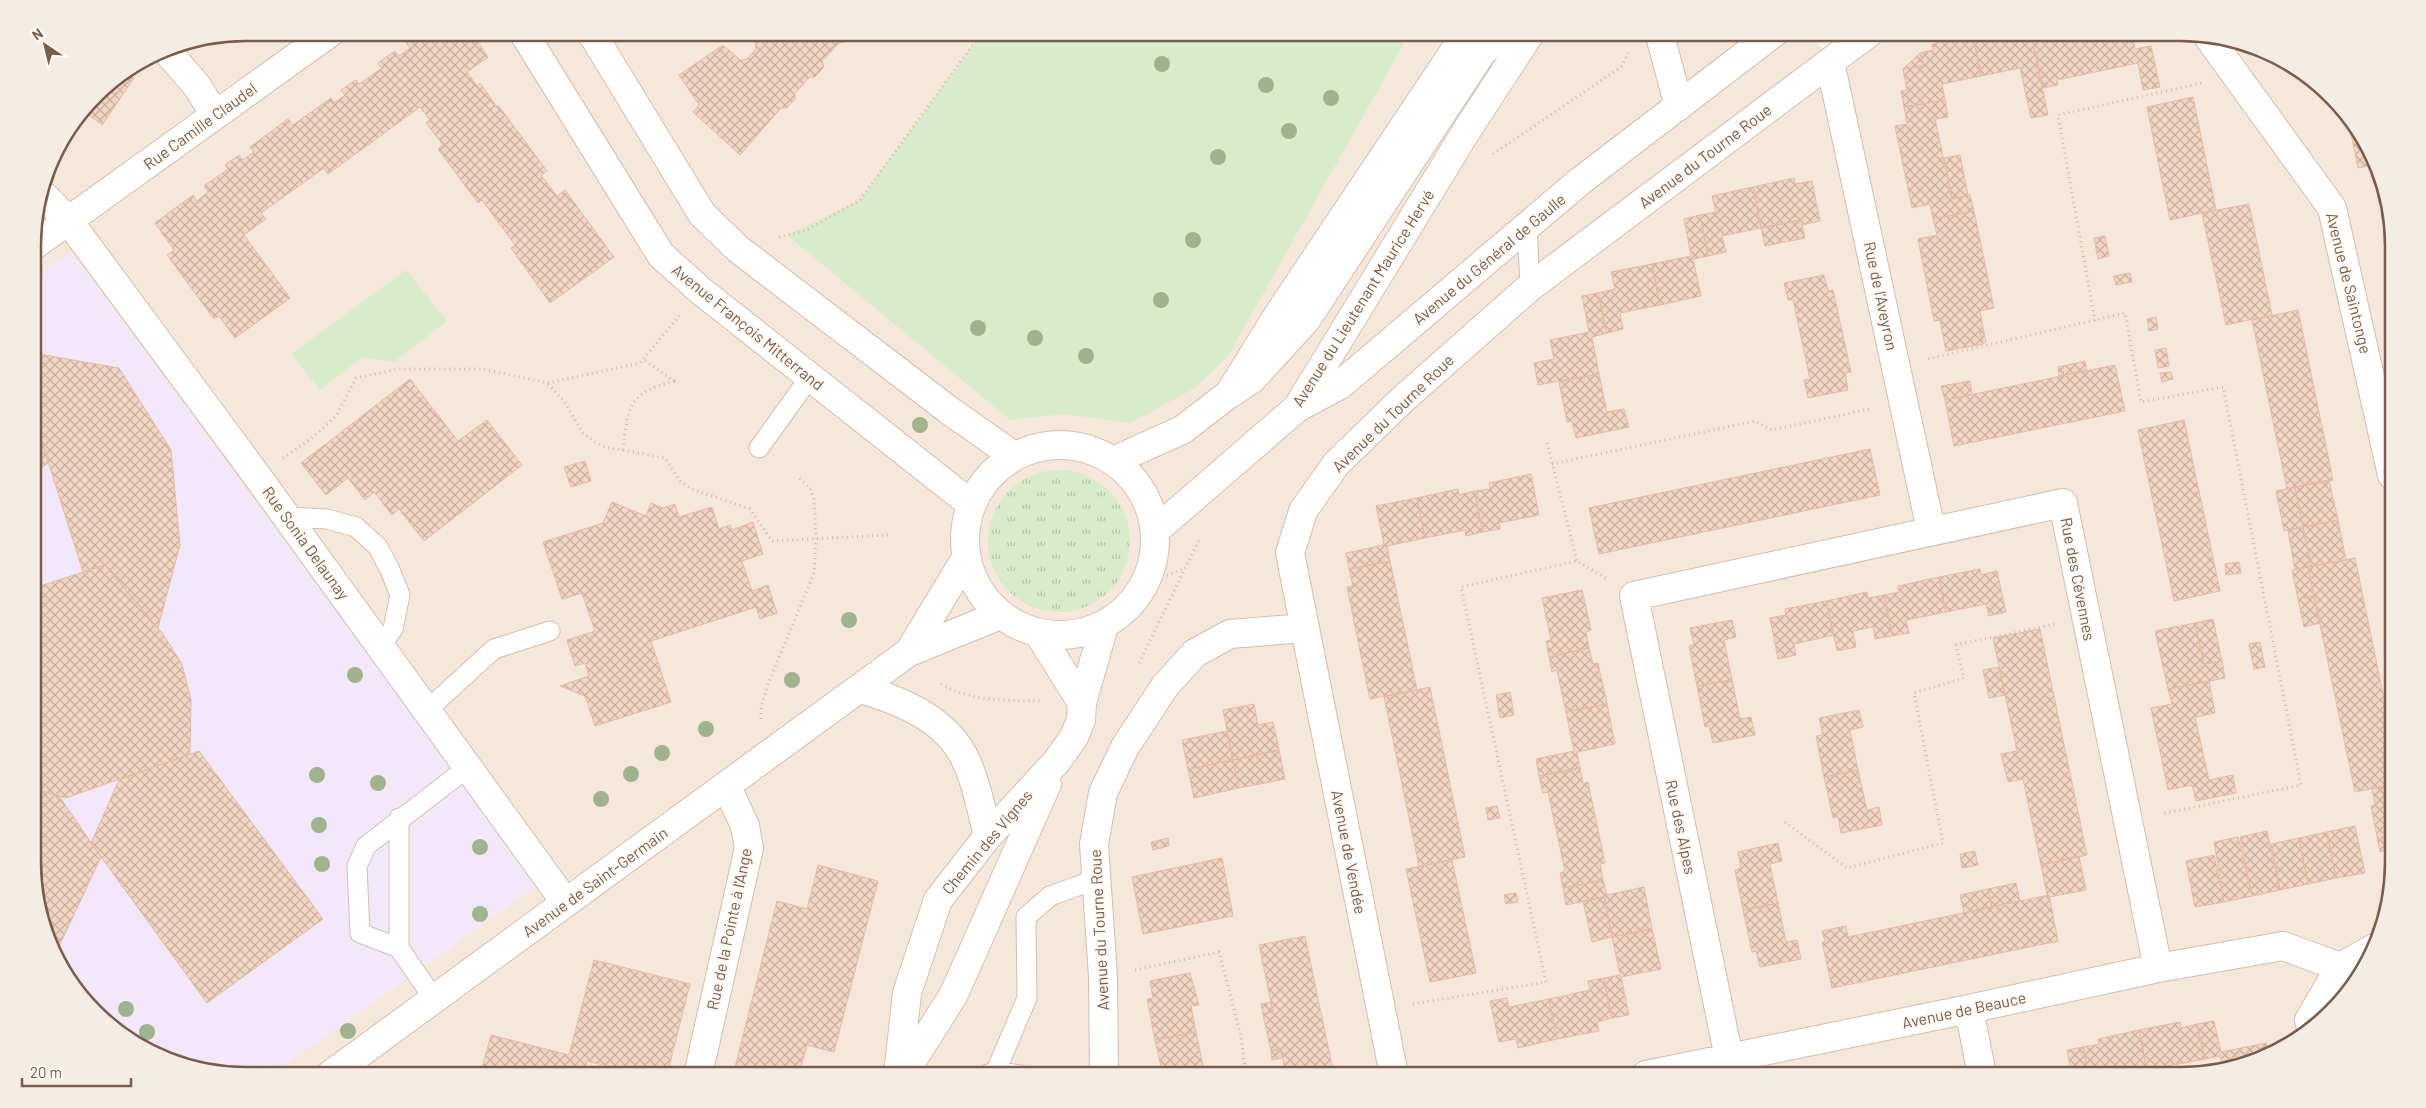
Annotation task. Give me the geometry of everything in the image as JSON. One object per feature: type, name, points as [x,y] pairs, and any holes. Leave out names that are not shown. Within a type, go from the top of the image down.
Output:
[{"type":"street","name":"Rue Camille Claudel","points":[[68,220],[318,41]]},
{"type":"street","name":"Avenue François Mitterrand","points":[[529,41],[661,255],[693,285],[971,504]]},
{"type":"street","points":[[596,41],[702,214],[738,249],[950,411],[1014,456]]},
{"type":"street","points":[[1229,394],[1280,312],[1461,41]]},
{"type":"street","points":[[1113,461],[1182,430],[1252,379],[1306,320],[1482,52],[1496,41]]},
{"type":"street","name":"Avenue du Lieutenant Maurice Hervé","points":[[1156,530],[1297,408],[1451,155],[1525,41]]},
{"type":"street","points":[[1662,41],[1679,106]]},
{"type":"street","name":"Avenue du Général de Gaulle","points":[[1297,408],[1340,385],[1579,182],[1764,41]]},
{"type":"street","name":"Avenue du Tourne Roue","points":[[1104,1067],[1103,977],[1094,844],[1103,793],[1125,747],[1166,686],[1195,653],[1230,634],[1305,628],[1290,553],[1303,511],[1336,464],[1403,399],[1530,287],[1858,41]]},
{"type":"street","name":"Avenue de Saintonge","points":[[2213,44],[2332,208],[2385,444]]},
{"type":"street","points":[[171,56],[197,86],[215,115]]},
{"type":"street","name":"Rue de l'Aveyron","points":[[1830,62],[1931,530]]},
{"type":"street","name":"Rue Sonia Delaunay","points":[[47,199],[68,220],[287,517],[566,904]]},
{"type":"street","points":[[41,240],[68,220]]},
{"type":"street","points":[[1064,445],[1090,449],[1113,461],[1134,479],[1148,503],[1156,530],[1154,558],[1144,586],[1127,609],[1104,626],[1083,634],[1061,636],[1039,634],[1018,627],[1000,615],[984,599],[972,580],[966,558],[964,530],[971,504],[991,474],[1014,456],[1038,447],[1064,445]]},
{"type":"street","name":"Rue des Cévennes","points":[[1634,596],[1931,530],[2063,503],[2158,968]]},
{"type":"street","name":"Avenue de Saint-Germain","points":[[909,652],[966,558]]},
{"type":"street","name":"Rue des Alpes","points":[[1634,596],[1729,1058]]},
{"type":"street","name":"Avenue de Saint-Germain","points":[[342,1067],[909,652],[1000,615]]},
{"type":"street","name":"Chemin des Vignes","points":[[899,1067],[907,993],[938,900],[988,836],[1057,761],[1074,737],[1081,720],[1082,702],[1104,626]]},
{"type":"street","name":"Avenue de Vendée","points":[[1305,628],[1392,1067]]},
{"type":"street","points":[[1039,634],[1082,702]]},
{"type":"street","points":[[861,689],[898,700],[948,732],[967,762],[988,836]]},
{"type":"street","name":"Chemin des Vignes","points":[[908,1067],[954,994],[1057,761]]},
{"type":"street","name":"Rue de la Pointe à l'Ange","points":[[700,1067],[749,848],[745,826],[726,786]]},
{"type":"street","name":"Avenue de Beauce","points":[[1685,1067],[2158,968],[2284,946],[2348,973]]},
{"type":"street","points":[[2309,1021],[2348,973]]},
{"type":"street","points":[[1969,1009],[1980,1067]]},
{"type":"lane","points":[[1527,226],[1530,287]]},
{"type":"lane","points":[[759,448],[810,377]]},
{"type":"lane","points":[[287,517],[327,519],[356,527],[378,547],[400,595],[394,629],[380,648]]},
{"type":"lane","points":[[426,711],[494,649],[550,631]]},
{"type":"lane","points":[[434,999],[398,948],[360,933],[357,866],[366,846],[399,818],[467,768]]},
{"type":"lane","points":[[398,948],[399,818]]},
{"type":"lane","points":[[994,1067],[1027,998],[1026,917],[1050,896],[1097,879]]},
{"type":"path","points":[[773,239],[805,231],[860,200],[975,41]]},
{"type":"path","points":[[2095,321],[2058,114],[2204,83]]},
{"type":"path","points":[[281,459],[311,439],[336,416],[356,378],[399,369],[482,369],[548,383],[640,363],[684,311]]},
{"type":"path","points":[[1923,360],[2125,314],[2141,402],[2223,387],[2301,785],[2155,815]]},
{"type":"path","points":[[622,450],[627,414],[634,399],[654,386],[674,381],[643,359]]},
{"type":"path","points":[[548,383],[564,401],[583,433],[605,447],[665,458],[680,481],[692,489],[750,509],[772,541],[888,534]]},
{"type":"path","points":[[1552,464],[1755,421],[1772,430],[1878,408]]},
{"type":"path","points":[[1547,444],[1577,561],[1608,580]]},
{"type":"path","points":[[762,723],[761,708],[768,684],[814,573],[816,539],[814,499],[810,488],[799,478]]},
{"type":"path","points":[[1410,1005],[1546,982],[1461,588],[1577,561]]},
{"type":"path","points":[[1167,576],[1186,567]]},
{"type":"path","points":[[1786,822],[1847,868],[1942,843],[1914,693],[1964,678],[1956,645],[2060,623]]},
{"type":"path","points":[[935,681],[957,693],[991,700],[1046,701]]},
{"type":"path","points":[[1127,972],[1219,952],[1241,1036],[1245,1067]]},
{"type":"shaded area","points":[[246,41],[1814,41],[1847,67],[1877,41],[2180,41],[2220,45],[2246,52],[2270,62],[2305,84],[2334,111],[2350,132],[2364,156],[2378,193],[2385,246],[2385,862],[2383,888],[2374,928],[2364,952],[2350,976],[2334,997],[2315,1016],[2294,1032],[2270,1046],[2233,1060],[2180,1067],[246,1067],[193,1060],[156,1046],[132,1032],[111,1016],[92,997],[76,976],[62,952],[48,915],[41,862],[41,246],[43,220],[52,180],[62,156],[76,132],[92,111],[111,92],[132,76],[156,62],[193,48]]},
{"type":"shaded area","points":[[71,251],[538,885],[283,1067],[220,1065],[193,1060],[156,1046],[132,1032],[101,1007],[76,976],[62,952],[48,915],[41,862],[41,273]]},
{"type":"green space","points":[[976,41],[1405,41],[1228,356],[1195,388],[1130,423],[1064,414],[1010,420],[787,235],[860,200]]},
{"type":"green space","points":[[406,270],[447,321],[394,362],[363,357],[320,390],[291,354]]},
{"type":"green space","points":[[1059,470],[1073,471],[1086,475],[1099,482],[1109,491],[1118,501],[1125,514],[1129,527],[1129,555],[1125,568],[1118,581],[1109,591],[1099,600],[1086,607],[1073,611],[1059,612],[1045,611],[1032,607],[1019,600],[1009,591],[1000,581],[993,568],[989,555],[988,541],[989,527],[993,514],[1000,501],[1009,491],[1019,482],[1032,475],[1045,471]]},
{"type":"building","points":[[409,41],[477,41],[488,57],[467,72],[477,86],[480,83],[496,106],[498,105],[547,171],[541,175],[557,196],[565,190],[614,257],[550,303],[511,248],[515,245],[482,200],[478,203],[438,149],[443,145],[426,123],[430,120],[420,107],[328,174],[324,168],[261,213],[266,219],[244,235],[290,298],[235,338],[219,316],[214,319],[167,255],[174,250],[155,223],[193,195],[197,201],[208,192],[204,186],[228,169],[225,165],[239,155],[243,160],[254,152],[250,147],[288,119],[293,125],[331,98],[334,103],[345,95],[341,90],[356,80],[359,84],[382,68],[378,63],[395,51],[399,56],[410,48],[406,43]]},
{"type":"building","points":[[757,41],[845,41],[839,43],[822,61],[824,67],[815,77],[810,77],[795,93],[795,99],[787,108],[781,108],[740,155],[693,112],[699,105],[679,75],[723,45],[740,60],[747,59],[756,49],[755,43]]},
{"type":"building","points":[[1946,41],[1974,41],[1981,76],[1942,84],[1945,100],[1904,107],[1901,91],[1907,90],[1903,69],[1924,66],[1920,53],[1933,50],[1932,44]]},
{"type":"building","points":[[1974,41],[2033,41],[2048,115],[2031,118],[2020,68],[1981,76]]},
{"type":"building","points":[[2033,41],[2134,41],[2135,49],[2151,46],[2160,87],[2143,90],[2138,63],[2057,80],[2058,85],[2042,88]]},
{"type":"building","points":[[1920,53],[1924,66],[1903,69]]},
{"type":"building","points":[[131,76],[134,78],[102,125],[89,115],[111,92]]},
{"type":"building","points":[[2193,97],[2216,210],[2170,220],[2147,107]]},
{"type":"building","points":[[1945,100],[1948,117],[1935,119],[1952,199],[1970,195],[1974,211],[1933,219],[1930,204],[1912,208],[1895,126],[1907,124],[1904,107]]},
{"type":"building","points":[[2351,134],[2368,166],[2358,168]]},
{"type":"building","points":[[1960,155],[1968,195],[1952,199],[1944,158]]},
{"type":"building","points":[[1794,178],[1795,184],[1812,181],[1820,221],[1802,225],[1801,220],[1761,228],[1753,187]]},
{"type":"building","points":[[1753,187],[1761,228],[1722,236],[1726,252],[1708,256],[1700,215],[1716,212],[1712,196]]},
{"type":"building","points":[[2249,204],[2272,315],[2226,325],[2202,213]]},
{"type":"building","points":[[1974,211],[1994,308],[1980,311],[1983,328],[1979,329],[1983,344],[1946,351],[1940,320],[1934,321],[1918,239],[1937,235],[1933,219]]},
{"type":"building","points":[[1700,215],[1708,256],[1693,259],[1701,296],[1660,305],[1652,264],[1691,256],[1684,219]]},
{"type":"building","points":[[1801,220],[1805,238],[1765,246],[1761,228]]},
{"type":"building","points":[[2105,236],[2109,256],[2098,259],[2094,238]]},
{"type":"building","points":[[1652,264],[1660,305],[1620,313],[1623,329],[1607,333],[1598,293],[1615,289],[1611,272]]},
{"type":"building","points":[[2130,273],[2132,282],[2116,285],[2114,276]]},
{"type":"building","points":[[1824,275],[1828,291],[1833,290],[1851,372],[1845,373],[1848,390],[1808,398],[1804,380],[1810,379],[1793,300],[1788,300],[1784,283]]},
{"type":"building","points":[[1598,293],[1607,333],[1592,337],[1599,374],[1538,385],[1534,363],[1554,359],[1550,340],[1589,332],[1582,296]]},
{"type":"building","points":[[2298,310],[2333,480],[2287,489],[2252,320]]},
{"type":"building","points":[[2156,317],[2158,329],[2149,331],[2147,319]]},
{"type":"building","points":[[1983,328],[1986,342],[1983,344],[1979,329]]},
{"type":"building","points":[[2166,348],[2169,366],[2158,368],[2155,350]]},
{"type":"building","points":[[41,354],[119,368],[171,450],[180,545],[158,628],[105,565],[83,572],[41,439]]},
{"type":"building","points":[[2085,361],[2087,370],[2059,376],[2058,367]]},
{"type":"building","points":[[2115,365],[2125,411],[1954,446],[1945,400]]},
{"type":"building","points":[[2171,372],[2173,379],[2162,382],[2160,373]]},
{"type":"building","points":[[1599,374],[1607,412],[1624,409],[1629,427],[1576,438],[1572,421],[1567,422],[1559,382]]},
{"type":"building","points":[[410,379],[458,441],[487,420],[522,465],[424,541],[399,509],[392,515],[374,492],[365,500],[348,478],[326,495],[301,463]]},
{"type":"building","points":[[1970,381],[1972,394],[1945,400],[1941,386]]},
{"type":"building","points":[[2184,420],[2220,591],[2174,601],[2138,430]]},
{"type":"building","points":[[41,438],[49,462],[41,468]]},
{"type":"building","points":[[1870,449],[1880,495],[1599,554],[1589,508]]},
{"type":"building","points":[[585,461],[591,481],[571,487],[564,467]]},
{"type":"building","points":[[1531,474],[1539,515],[1499,523],[1500,529],[1483,532],[1474,491],[1490,489],[1489,483]]},
{"type":"building","points":[[2329,480],[2338,520],[2303,527],[2295,487]]},
{"type":"building","points":[[2295,487],[2303,527],[2284,531],[2276,491]]},
{"type":"building","points":[[1458,489],[1459,495],[1474,491],[1483,532],[1466,536],[1465,530],[1425,538],[1417,498]]},
{"type":"building","points":[[1417,498],[1425,538],[1387,546],[1390,561],[1349,569],[1346,553],[1384,545],[1376,506]]},
{"type":"building","points":[[612,502],[646,516],[651,503],[663,508],[675,504],[679,517],[712,507],[719,529],[730,525],[732,530],[753,522],[763,554],[742,561],[752,591],[768,585],[777,613],[760,619],[756,607],[651,641],[671,702],[595,726],[585,696],[560,686],[589,676],[585,663],[575,666],[567,640],[595,631],[582,593],[562,599],[543,542],[603,523]]},
{"type":"building","points":[[2338,520],[2346,560],[2311,566],[2303,527]]},
{"type":"building","points":[[2303,527],[2311,566],[2295,570],[2288,530]]},
{"type":"building","points":[[2355,558],[2385,704],[2385,786],[2355,792],[2308,567]]},
{"type":"building","points":[[1390,561],[1417,690],[1370,699],[1347,587],[1353,586],[1349,569]]},
{"type":"building","points":[[2239,562],[2241,573],[2226,575],[2225,564]]},
{"type":"building","points":[[105,565],[163,634],[182,664],[191,700],[190,754],[66,798],[41,791],[41,586]]},
{"type":"building","points":[[2308,567],[2314,596],[2298,599],[2292,570]]},
{"type":"building","points":[[1980,569],[1981,575],[1997,571],[2006,612],[1989,616],[1986,604],[1946,612],[1939,577]]},
{"type":"building","points":[[1939,577],[1946,612],[1906,620],[1909,633],[1892,636],[1884,595],[1899,592],[1898,586]]},
{"type":"building","points":[[1582,590],[1591,630],[1586,632],[1589,648],[1549,657],[1546,641],[1551,640],[1542,598]]},
{"type":"building","points":[[1867,592],[1868,598],[1884,595],[1892,636],[1875,639],[1873,627],[1853,631],[1856,647],[1837,651],[1826,601]]},
{"type":"building","points":[[2314,596],[2320,623],[2304,627],[2298,599]]},
{"type":"building","points":[[1826,601],[1834,635],[1794,644],[1796,655],[1778,659],[1770,618],[1786,615],[1785,609]]},
{"type":"building","points":[[2213,619],[2222,661],[2204,664],[2195,623]]},
{"type":"building","points":[[1732,620],[1736,637],[1724,640],[1732,680],[1697,686],[1689,646],[1694,644],[1690,628]]},
{"type":"building","points":[[2195,623],[2204,664],[2222,661],[2225,678],[2168,689],[2155,631]]},
{"type":"building","points":[[2040,629],[2087,855],[2041,865],[2023,779],[2008,782],[2001,754],[2017,751],[1993,638]]},
{"type":"building","points":[[2260,642],[2265,667],[2254,669],[2249,644]]},
{"type":"building","points":[[1589,648],[1593,664],[1598,663],[1607,704],[1566,712],[1557,670],[1552,672],[1549,657]]},
{"type":"building","points":[[1999,667],[2005,695],[1989,698],[1983,670]]},
{"type":"building","points":[[1732,680],[1740,719],[1751,717],[1755,735],[1713,743],[1709,726],[1705,727],[1697,686]]},
{"type":"building","points":[[2209,681],[2215,713],[2195,717],[2209,780],[2233,775],[2236,793],[2196,801],[2192,785],[2168,790],[2151,708],[2172,704],[2168,689]]},
{"type":"building","points":[[1430,687],[1465,857],[1419,866],[1384,697]]},
{"type":"building","points":[[1510,692],[1514,715],[1500,718],[1496,695]]},
{"type":"building","points":[[1254,704],[1258,725],[1273,722],[1279,750],[1233,760],[1223,710]]},
{"type":"building","points":[[1607,704],[1615,744],[1577,752],[1580,768],[1539,776],[1536,759],[1574,751],[1566,712]]},
{"type":"building","points":[[1859,710],[1863,727],[1850,730],[1858,770],[1824,777],[1816,736],[1823,735],[1819,718]]},
{"type":"building","points":[[1227,731],[1233,760],[1188,769],[1182,740]]},
{"type":"building","points":[[1279,750],[1285,779],[1239,788],[1233,760]]},
{"type":"building","points":[[199,751],[323,919],[207,1003],[91,843],[119,780]]},
{"type":"building","points":[[1233,760],[1239,788],[1194,798],[1188,769]]},
{"type":"building","points":[[1580,768],[1583,784],[1588,782],[1605,863],[1600,864],[1603,880],[1563,888],[1560,873],[1565,871],[1548,792],[1543,793],[1539,776]]},
{"type":"building","points":[[1858,770],[1867,810],[1879,807],[1882,825],[1841,833],[1838,817],[1833,818],[1824,777]]},
{"type":"building","points":[[2385,786],[2385,851],[2380,852],[2371,806],[2375,805],[2372,789]]},
{"type":"building","points":[[41,791],[59,796],[101,857],[59,946],[48,915],[43,888]]},
{"type":"building","points":[[1497,806],[1500,818],[1488,820],[1486,808]]},
{"type":"building","points":[[2355,826],[2365,873],[2336,878],[2327,832]]},
{"type":"building","points":[[2267,831],[2280,890],[2252,896],[2240,837]]},
{"type":"building","points":[[2327,832],[2336,878],[2308,884],[2299,838]]},
{"type":"building","points":[[2238,837],[2252,896],[2224,902],[2214,842]]},
{"type":"building","points":[[1168,838],[1169,846],[1153,850],[1151,842]]},
{"type":"building","points":[[2299,838],[2308,884],[2280,890],[2271,844]]},
{"type":"building","points":[[1778,843],[1782,861],[1770,864],[1778,903],[1743,910],[1735,870],[1741,868],[1738,852]]},
{"type":"building","points":[[1975,851],[1978,865],[1962,868],[1960,854]]},
{"type":"building","points":[[2214,855],[2224,902],[2195,907],[2186,861]]},
{"type":"building","points":[[2079,856],[2086,890],[2049,897],[2041,865]]},
{"type":"building","points":[[1222,858],[1233,916],[1143,934],[1132,877]]},
{"type":"building","points":[[1452,860],[1476,973],[1430,982],[1406,869]]},
{"type":"building","points":[[818,865],[878,881],[834,1052],[807,1045],[801,1067],[735,1067],[777,901],[807,909]]},
{"type":"building","points":[[1603,880],[1607,895],[1644,887],[1652,929],[1612,937],[1604,897],[1566,905],[1563,888]]},
{"type":"building","points":[[2016,883],[2020,901],[1992,907],[1988,889]]},
{"type":"building","points":[[1988,889],[1992,907],[1964,913],[1960,895]]},
{"type":"building","points":[[1516,893],[1518,902],[1506,904],[1504,895]]},
{"type":"building","points":[[2049,895],[2058,941],[1832,988],[1822,942],[1825,942],[1822,931],[1846,926],[1848,937]]},
{"type":"building","points":[[1604,897],[1612,937],[1592,942],[1583,901]]},
{"type":"building","points":[[1778,903],[1786,942],[1797,940],[1801,959],[1760,967],[1756,951],[1752,952],[1743,910]]},
{"type":"building","points":[[1652,929],[1661,969],[1621,977],[1629,1015],[1612,1018],[1604,978],[1620,975],[1612,937]]},
{"type":"building","points":[[1305,936],[1332,1067],[1284,1067],[1281,1049],[1271,1051],[1263,1014],[1273,1012],[1259,945]]},
{"type":"building","points":[[594,960],[690,984],[669,1067],[611,1067],[587,1061],[585,1067],[482,1067],[491,1035],[569,1055]]},
{"type":"building","points":[[1190,973],[1199,1005],[1191,1006],[1196,1032],[1155,1040],[1147,999],[1153,998],[1150,981]]},
{"type":"building","points":[[1604,978],[1612,1018],[1597,1022],[1599,1031],[1557,1039],[1549,999],[1590,990],[1588,981]]},
{"type":"building","points":[[1507,998],[1509,1007],[1549,999],[1557,1039],[1518,1048],[1516,1039],[1499,1042],[1490,1001]]},
{"type":"building","points":[[1271,1002],[1273,1012],[1263,1014],[1261,1004]]},
{"type":"building","points":[[2214,1021],[2221,1052],[2266,1043],[2267,1047],[2246,1056],[2222,1063],[2220,1056],[2205,1059],[2197,1024]]},
{"type":"building","points":[[2180,1022],[2181,1028],[2197,1024],[2205,1059],[2163,1067],[2146,1067],[2139,1030]]},
{"type":"building","points":[[2139,1030],[2146,1067],[2087,1067],[2083,1047],[2100,1044],[2098,1039]]},
{"type":"building","points":[[1196,1032],[1203,1067],[1161,1067],[1155,1040]]},
{"type":"building","points":[[2083,1047],[2087,1067],[2070,1067],[2067,1050]]},
{"type":"building","points":[[1281,1049],[1282,1058],[1272,1060],[1271,1051]]}]
